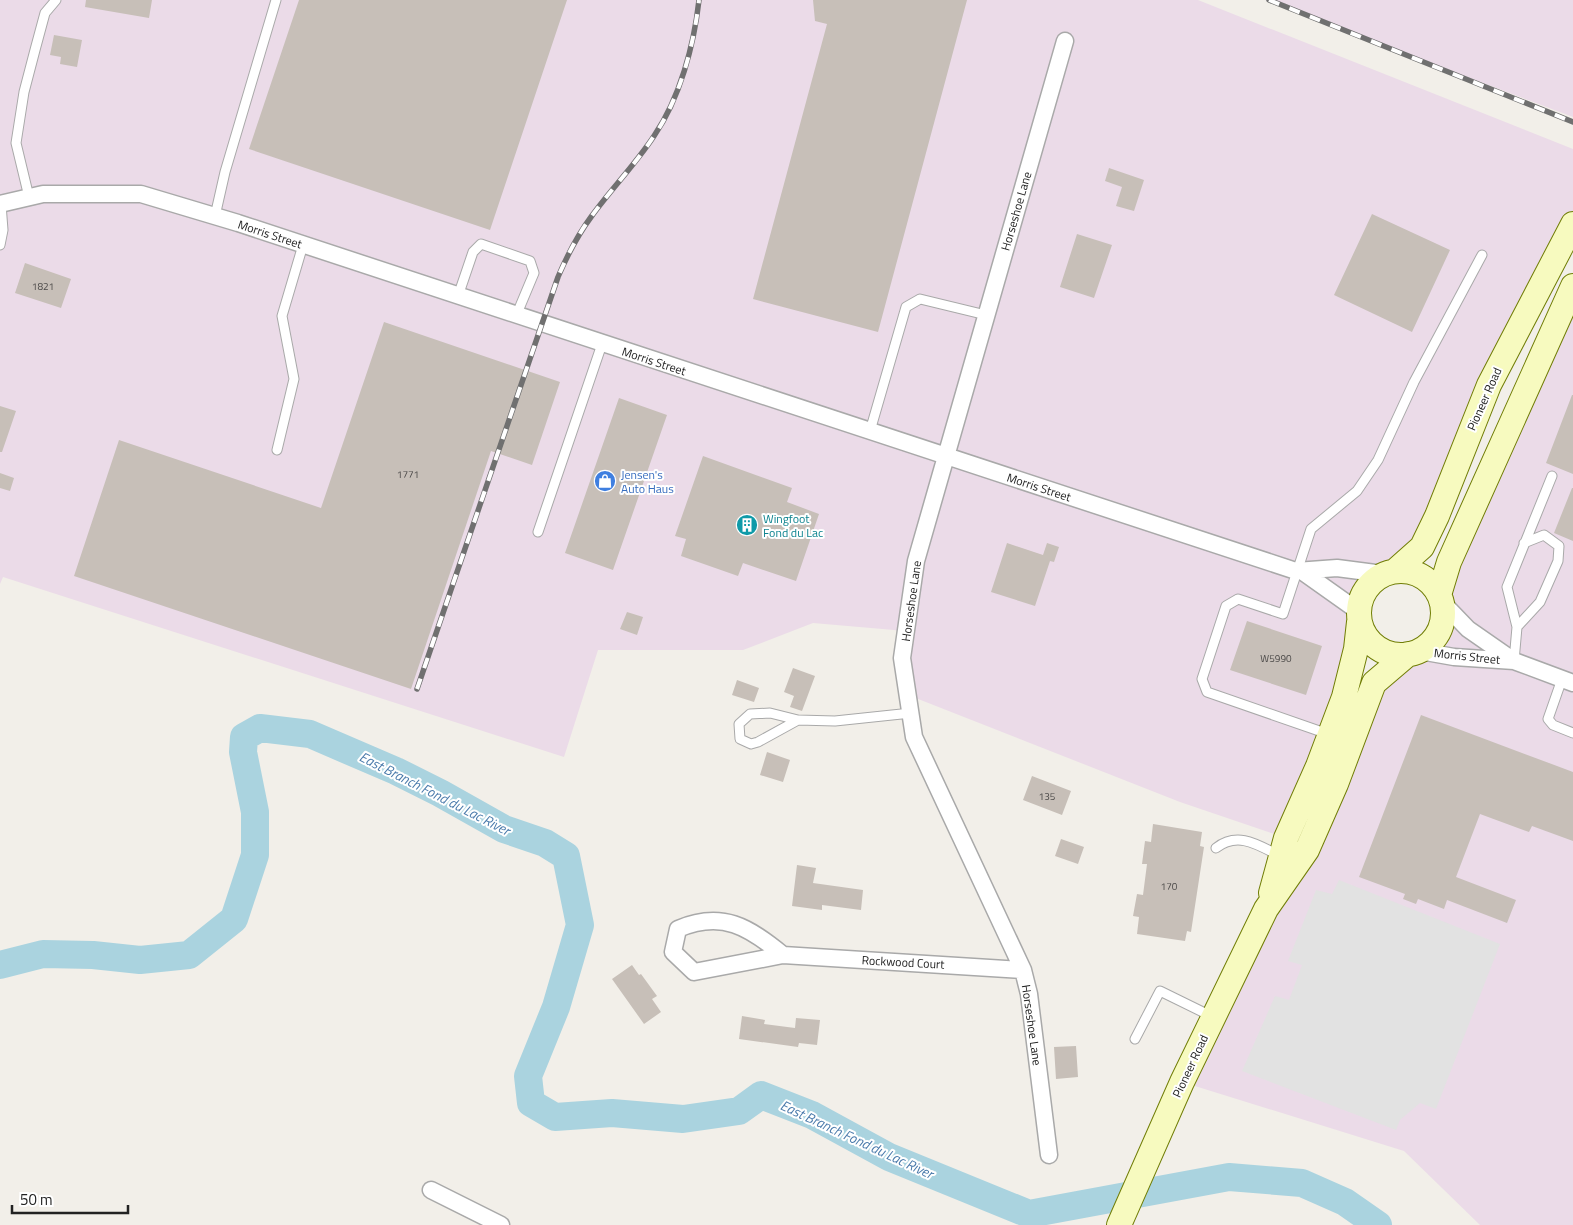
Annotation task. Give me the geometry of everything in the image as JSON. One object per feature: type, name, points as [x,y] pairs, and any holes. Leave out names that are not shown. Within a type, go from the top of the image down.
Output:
[{"type":"main road","name":"Pioneer Road","points":[[1389,572],[1422,547],[1437,516],[1489,384],[1573,224]]},
{"type":"main road","points":[[1440,598],[1432,584],[1421,575],[1408,571],[1389,572],[1364,592],[1359,616],[1364,634],[1377,648],[1396,655],[1414,652],[1435,638],[1441,625],[1440,598],[1449,562],[1573,286]]},
{"type":"main road","name":"Pioneer Road","points":[[1289,861],[1286,838],[1330,735],[1344,697],[1356,650],[1359,616]]},
{"type":"main road","name":"Pioneer Road","points":[[1119,1225],[1182,1082],[1289,861],[1307,850],[1336,784],[1374,682],[1414,652]]},
{"type":"street","name":"Horseshoe Lane","points":[[1049,1155],[1029,994],[1023,970],[914,737],[902,658],[916,561],[1065,41]]},
{"type":"street","name":"Morris Street","points":[[0,204],[43,194],[141,194],[215,216],[1300,571],[1359,616]]},
{"type":"street","name":"Morris Street","points":[[1300,571],[1337,568],[1389,572]]},
{"type":"street","name":"Morris Street","points":[[1440,598],[1468,629],[1514,660],[1568,681]]},
{"type":"street","name":"Morris Street","points":[[1414,652],[1454,657],[1514,660]]},
{"type":"street","name":"Rockwood Court","points":[[783,955],[761,937],[727,921],[698,920],[678,928],[673,952],[694,972],[783,955],[1023,970]]},
{"type":"street","points":[[431,1190],[501,1225]]},
{"type":"lane","points":[[29,197],[16,143],[24,92],[45,13],[56,0]]},
{"type":"lane","points":[[215,216],[225,172],[276,0]]},
{"type":"lane","points":[[0,204],[3,230],[0,246]]},
{"type":"lane","points":[[277,450],[294,379],[282,316],[303,244]]},
{"type":"lane","points":[[458,296],[473,252],[481,244],[530,261],[534,273],[516,316]]},
{"type":"lane","points":[[1330,735],[1207,692],[1202,679],[1226,606],[1238,600],[1283,614],[1300,571],[1311,529],[1357,491],[1378,460],[1414,382],[1482,254]]},
{"type":"lane","points":[[870,431],[906,307],[920,299],[986,315]]},
{"type":"lane","points":[[538,532],[602,344]]},
{"type":"lane","points":[[1514,660],[1517,627],[1507,587],[1552,476]]},
{"type":"lane","points":[[1517,627],[1540,602],[1558,561],[1559,546],[1544,535],[1524,542]]},
{"type":"lane","points":[[1568,681],[1548,719],[1553,725],[1573,733]]},
{"type":"lane","points":[[798,720],[758,742],[751,744],[740,740],[739,724],[750,714],[770,713],[798,720],[835,721],[911,713]]},
{"type":"lane","points":[[1216,848],[1226,841],[1237,840],[1261,847],[1289,861]]},
{"type":"lane","points":[[1135,1039],[1160,992],[1213,1017]]},
{"type":"shaded area","points":[[0,0],[1198,0],[1573,149],[1573,224],[1437,516],[1369,585],[1361,599],[1359,622],[1286,838],[1180,802],[908,695],[906,632],[894,630],[813,623],[743,650],[598,650],[564,757],[3,577],[0,584]]},
{"type":"shaded area","points":[[1265,0],[1573,0],[1573,117]]},
{"type":"shaded area","points":[[1573,286],[1573,1225],[1480,1225],[1404,1151],[1182,1082],[1374,683],[1427,646],[1441,625],[1442,604]]},
{"type":"shaded area","points":[[1339,880],[1500,944],[1436,1109],[1420,1103],[1400,1120],[1396,1130],[1242,1071],[1275,996],[1289,1000],[1302,965],[1288,961],[1316,890],[1332,894]]},
{"type":"building","points":[[86,0],[152,0],[149,18],[85,7]]},
{"type":"building","points":[[299,0],[567,0],[490,230],[249,149]]},
{"type":"building","points":[[813,0],[967,0],[878,332],[753,299],[827,24],[815,21]]},
{"type":"building","points":[[54,35],[82,40],[77,67],[60,64],[61,57],[50,55]]},
{"type":"building","points":[[1109,168],[1144,180],[1134,211],[1116,206],[1122,187],[1105,181]]},
{"type":"building","points":[[1372,214],[1450,250],[1412,332],[1334,295]]},
{"type":"building","points":[[1077,234],[1112,245],[1094,298],[1060,287]]},
{"type":"building","points":[[25,263],[71,279],[61,308],[15,293]]},
{"type":"building","points":[[384,322],[560,382],[532,465],[491,451],[411,689],[74,576],[119,440],[321,508]]},
{"type":"building","points":[[1573,395],[1573,474],[1546,463]]},
{"type":"building","points":[[619,398],[667,415],[613,570],[565,553]]},
{"type":"building","points":[[0,406],[16,411],[2,452],[0,452]]},
{"type":"building","name":"Wingfoot Fond du Lac","points":[[703,456],[792,488],[787,502],[819,514],[796,581],[743,563],[738,576],[681,556],[686,539],[675,536]]},
{"type":"building","points":[[0,473],[14,478],[10,491],[0,488]]},
{"type":"building","points":[[1573,488],[1573,541],[1554,533]]},
{"type":"building","points":[[1007,543],[1043,555],[1047,543],[1059,547],[1054,562],[1050,561],[1035,606],[991,592]]},
{"type":"building","points":[[627,612],[643,617],[637,635],[620,629]]},
{"type":"building","points":[[1247,621],[1322,646],[1306,695],[1230,670]]},
{"type":"building","points":[[793,668],[815,676],[802,711],[790,707],[794,696],[784,692]]},
{"type":"building","points":[[737,680],[759,688],[754,702],[732,695]]},
{"type":"building","points":[[1421,715],[1573,772],[1573,841],[1532,826],[1529,832],[1480,814],[1456,877],[1516,900],[1507,923],[1447,900],[1444,909],[1418,899],[1416,904],[1403,899],[1405,894],[1359,877]]},
{"type":"building","points":[[767,752],[790,760],[783,782],[760,775]]},
{"type":"building","points":[[1032,776],[1071,791],[1062,815],[1023,800]]},
{"type":"building","points":[[1153,824],[1202,832],[1200,846],[1204,847],[1191,932],[1187,931],[1185,941],[1137,934],[1139,917],[1133,916],[1137,894],[1143,895],[1147,864],[1142,864],[1145,841],[1151,842]]},
{"type":"building","points":[[1061,839],[1084,847],[1078,864],[1055,856]]},
{"type":"building","points":[[797,865],[816,868],[813,883],[863,890],[861,910],[822,905],[822,910],[792,906]]},
{"type":"building","points":[[632,965],[657,996],[652,999],[661,1012],[644,1024],[612,979]]},
{"type":"building","points":[[742,1016],[765,1020],[764,1024],[795,1028],[796,1018],[820,1020],[817,1045],[799,1043],[798,1047],[739,1039]]},
{"type":"building","points":[[1076,1046],[1078,1077],[1056,1079],[1054,1047]]},
{"type":"waterway","name":"East Branch Fond du Lac River","points":[[0,965],[43,954],[93,955],[140,960],[189,955],[234,919],[255,855],[255,812],[243,752],[244,737],[260,728],[310,734],[396,771],[504,829],[545,843],[566,856],[580,925],[556,1007],[528,1076],[531,1103],[555,1117],[612,1113],[683,1119],[739,1111],[761,1095],[812,1115],[889,1157],[1029,1214],[1229,1177],[1302,1183],[1345,1202],[1378,1225]]},
{"type":"railway","points":[[417,689],[558,277],[586,224],[639,157],[663,121],[684,71],[694,35],[699,0]]},
{"type":"railway","points":[[1269,0],[1573,122]]},
{"type":"place","name":"Jensen's Auto Haus","points":[[605,481]]},
{"type":"place","name":"Wingfoot Fond du Lac","points":[[747,525]]}]
